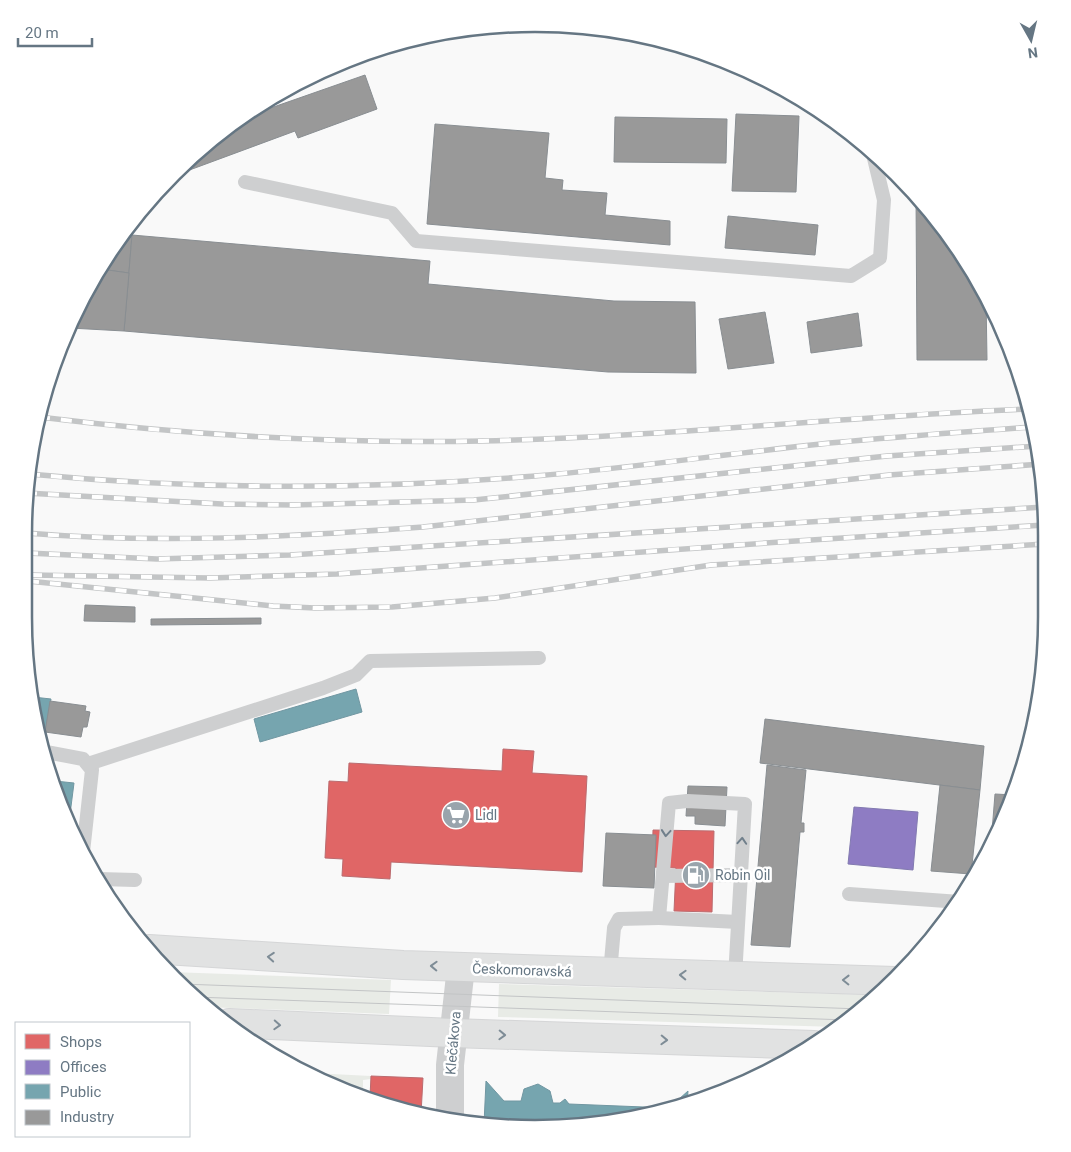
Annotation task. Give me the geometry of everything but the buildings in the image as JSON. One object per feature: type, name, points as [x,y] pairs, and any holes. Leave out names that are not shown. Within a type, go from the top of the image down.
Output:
[{"type":"main road","name":"Českomoravská","points":[[158,950],[460,967],[882,981]]},
{"type":"main road","points":[[240,1023],[453,1033],[799,1045]]},
{"type":"street","name":"Klečákova","points":[[450,1112],[450,1065],[460,967]]},
{"type":"lane","points":[[244,182],[392,213],[416,241],[851,276],[880,258],[884,200],[876,165]]},
{"type":"lane","points":[[88,764],[323,688],[356,675],[370,661],[539,658]]},
{"type":"lane","points":[[52,753],[76,756],[88,764],[92,777],[84,839]]},
{"type":"lane","points":[[659,918],[669,803],[687,800],[745,804],[735,977]]},
{"type":"lane","points":[[663,876],[740,875]]},
{"type":"lane","points":[[107,879],[135,880]]},
{"type":"lane","points":[[848,894],[950,901]]},
{"type":"lane","points":[[610,973],[614,928],[619,919],[659,918],[738,922]]},
{"type":"shaded area","points":[[180,972],[391,980],[389,1014],[219,1007]]},
{"type":"shaded area","points":[[499,984],[867,995],[827,1027],[498,1017]]},
{"type":"shaded area","points":[[326,1074],[371,1076],[371,1079],[363,1080],[363,1089]]},
{"type":"tram line","points":[[193,984],[851,1009]]},
{"type":"tram line","points":[[207,997],[837,1020]]},
{"type":"railway","points":[[47,418],[149,429],[260,437],[426,442],[550,439],[1022,409]]},
{"type":"railway","points":[[37,475],[155,483],[219,485],[345,486],[409,484],[571,473],[821,444],[1027,427]]},
{"type":"railway","points":[[35,493],[222,504],[294,505],[474,500],[887,456],[1030,447]]},
{"type":"railway","points":[[32,533],[175,539],[373,531],[889,475],[1033,465]]},
{"type":"railway","points":[[32,553],[157,559],[290,555],[1037,507]]},
{"type":"railway","points":[[32,575],[210,578],[337,574],[1038,525]]},
{"type":"railway","points":[[32,581],[273,606],[315,608],[392,607],[495,598],[711,565],[1038,544]]},
{"type":"place","name":"Lidl","points":[[456,815]]},
{"type":"place","name":"Robin Oil","points":[[696,875]]}]
